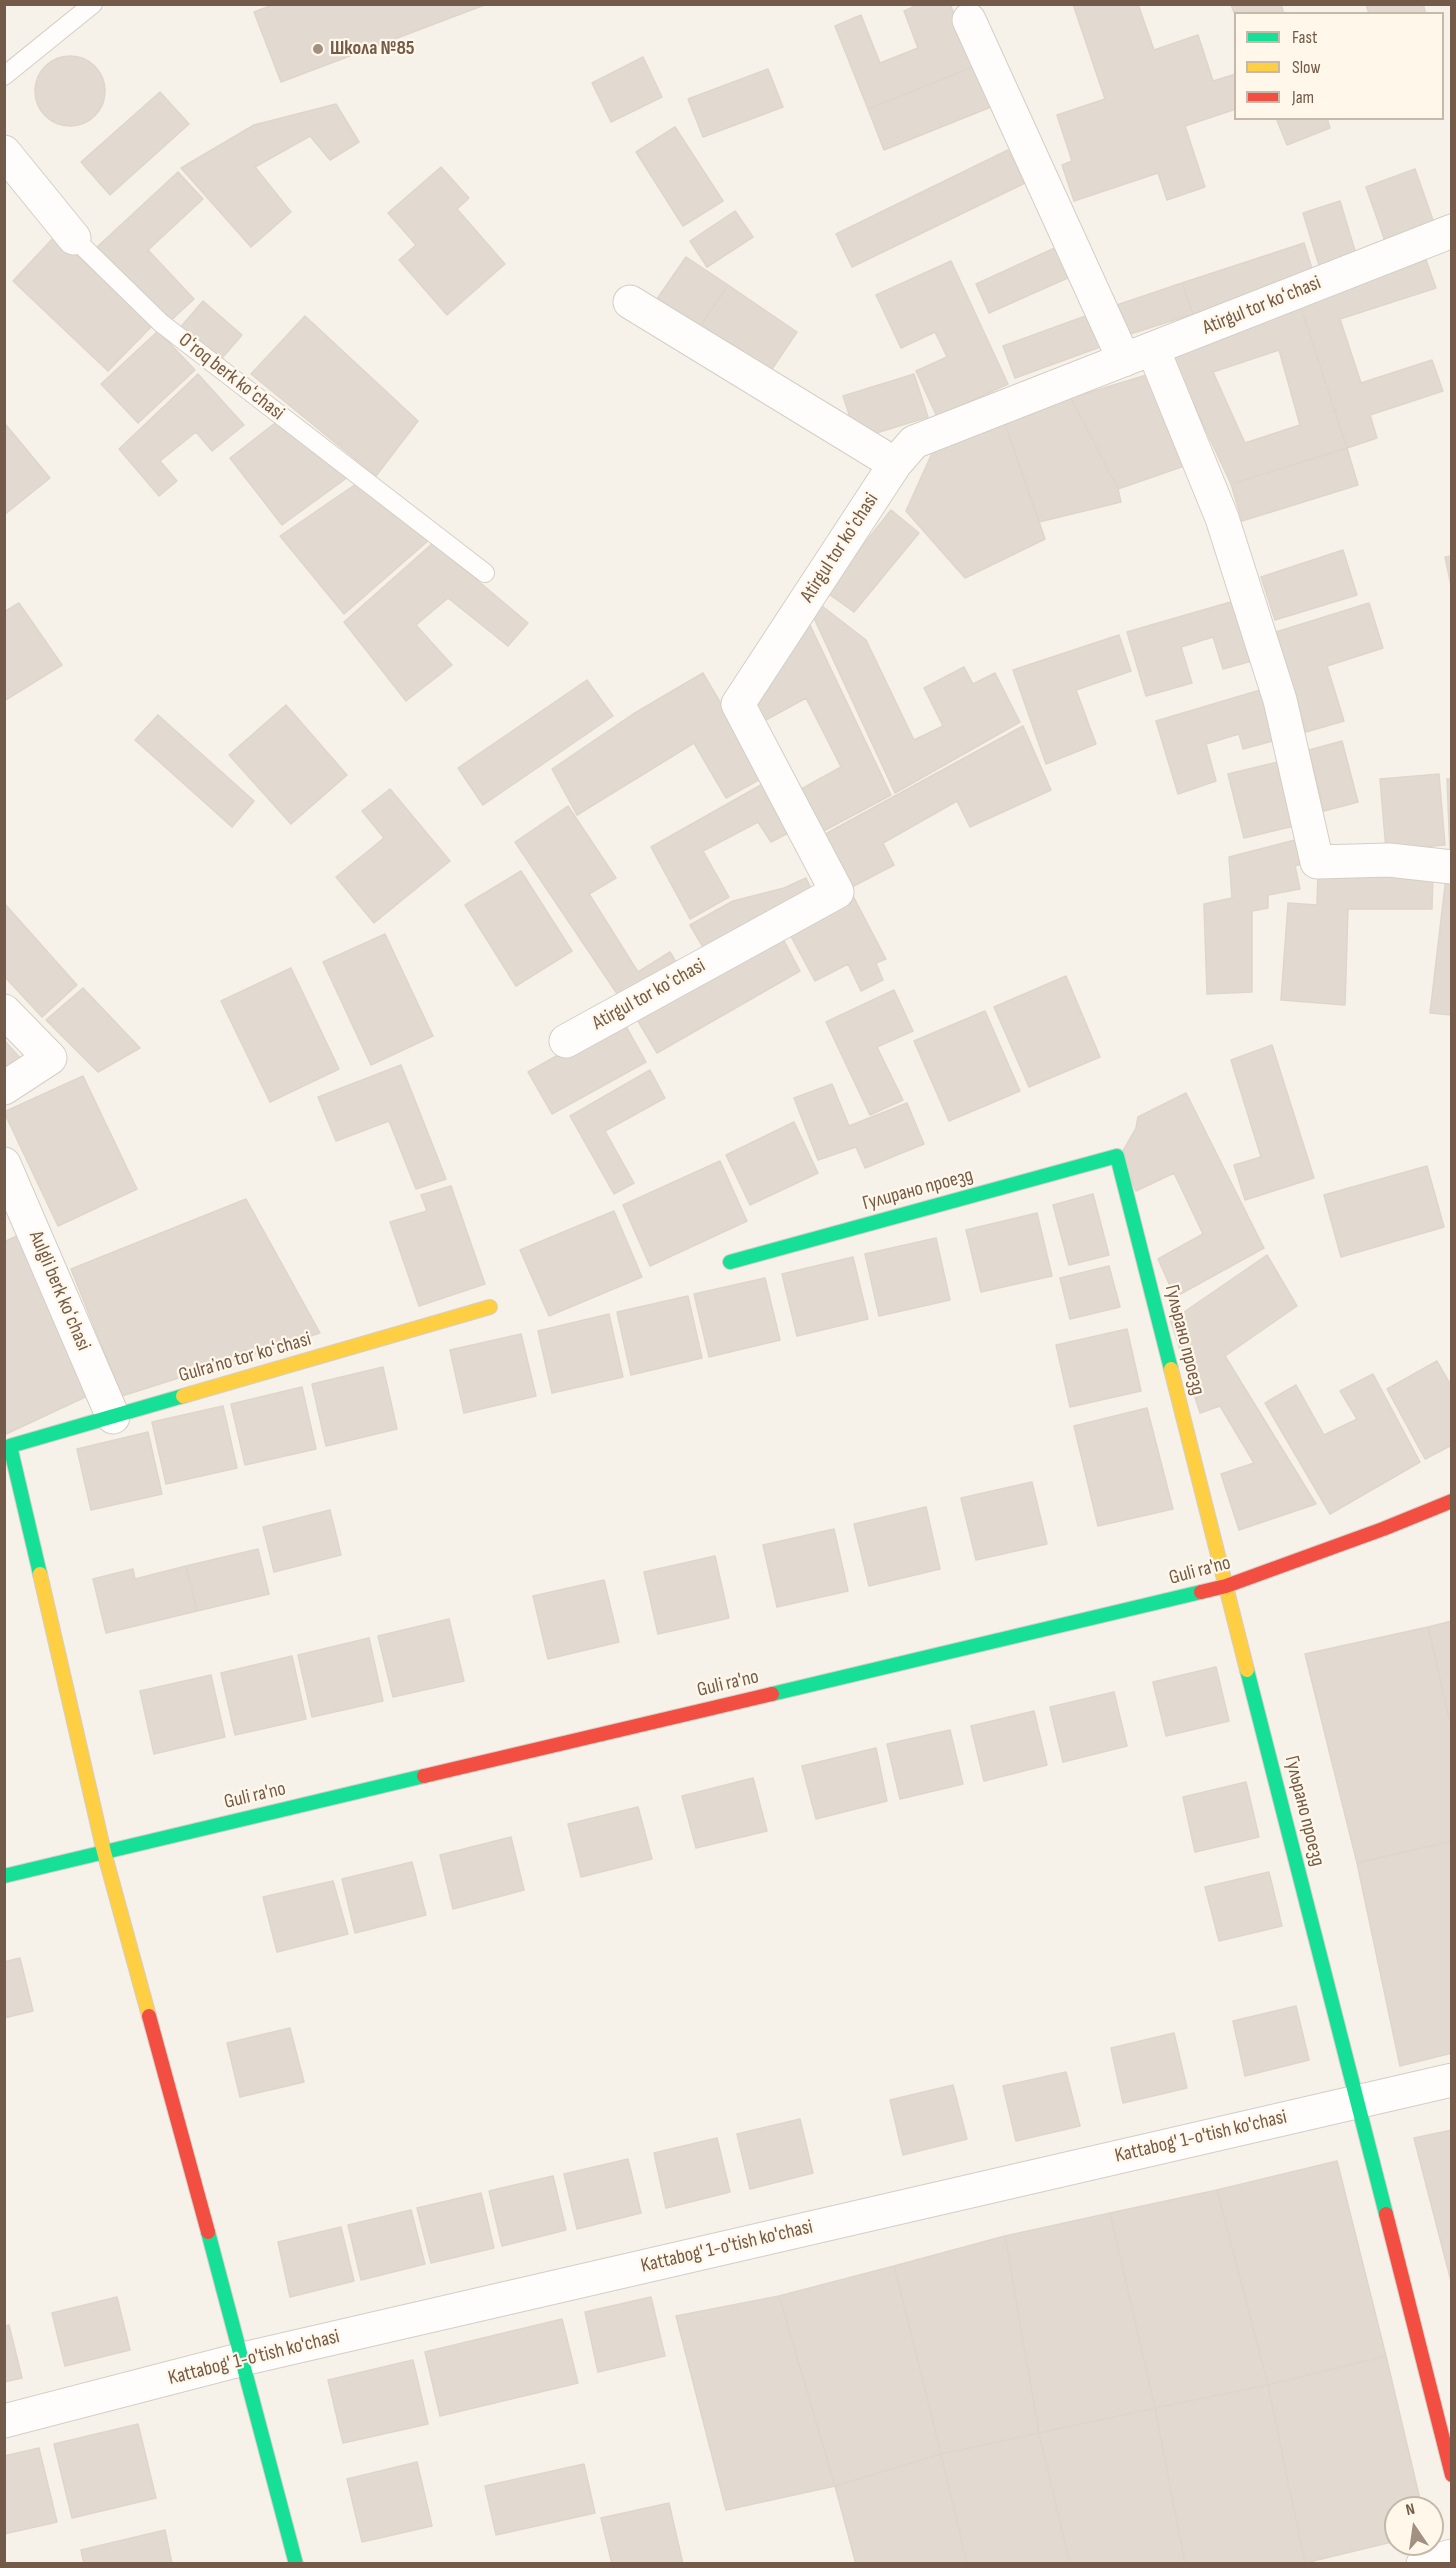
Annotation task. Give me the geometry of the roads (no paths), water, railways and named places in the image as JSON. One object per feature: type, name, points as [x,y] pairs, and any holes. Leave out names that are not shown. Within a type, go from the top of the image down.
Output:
[{"type":"street","points":[[969,20],[1222,518],[1280,700],[1317,862],[1389,860],[1452,867]]},
{"type":"street","name":"Oʻroq berk koʻchasi","points":[[4,152],[74,238]]},
{"type":"street","name":"Atirgul tor koʻchasi","points":[[566,1041],[837,892],[738,704],[895,464],[914,442],[1452,231]]},
{"type":"street","points":[[630,302],[895,464]]},
{"type":"street","points":[[4,1011],[50,1058],[4,1088]]},
{"type":"street","name":"Гулирано проезд","points":[[730,1262],[1117,1156]]},
{"type":"street","name":"Гульрано проезд","points":[[1117,1156],[1452,2475]]},
{"type":"street","name":"Aulgli berk koʻchasi","points":[[4,1164],[113,1417]]},
{"type":"street","name":"Gulraʼno tor koʻchasi","points":[[104,1852],[10,1446],[490,1307]]},
{"type":"street","name":"Guli ra'no","points":[[4,1876],[1226,1586],[1452,1501]]},
{"type":"street","points":[[104,1852],[243,2359],[296,2564]]},
{"type":"street","name":"Kattabog' 1-o'tish ko'chasi","points":[[4,2421],[243,2359],[1452,2080]]},
{"type":"street","points":[[1423,2564],[1452,2556]]},
{"type":"lane","points":[[4,76],[93,4]]},
{"type":"lane","name":"Oʻroq berk koʻchasi","points":[[74,238],[161,323],[485,573]]},
{"type":"place","name":"Школа №85","points":[[318,49]]}]
